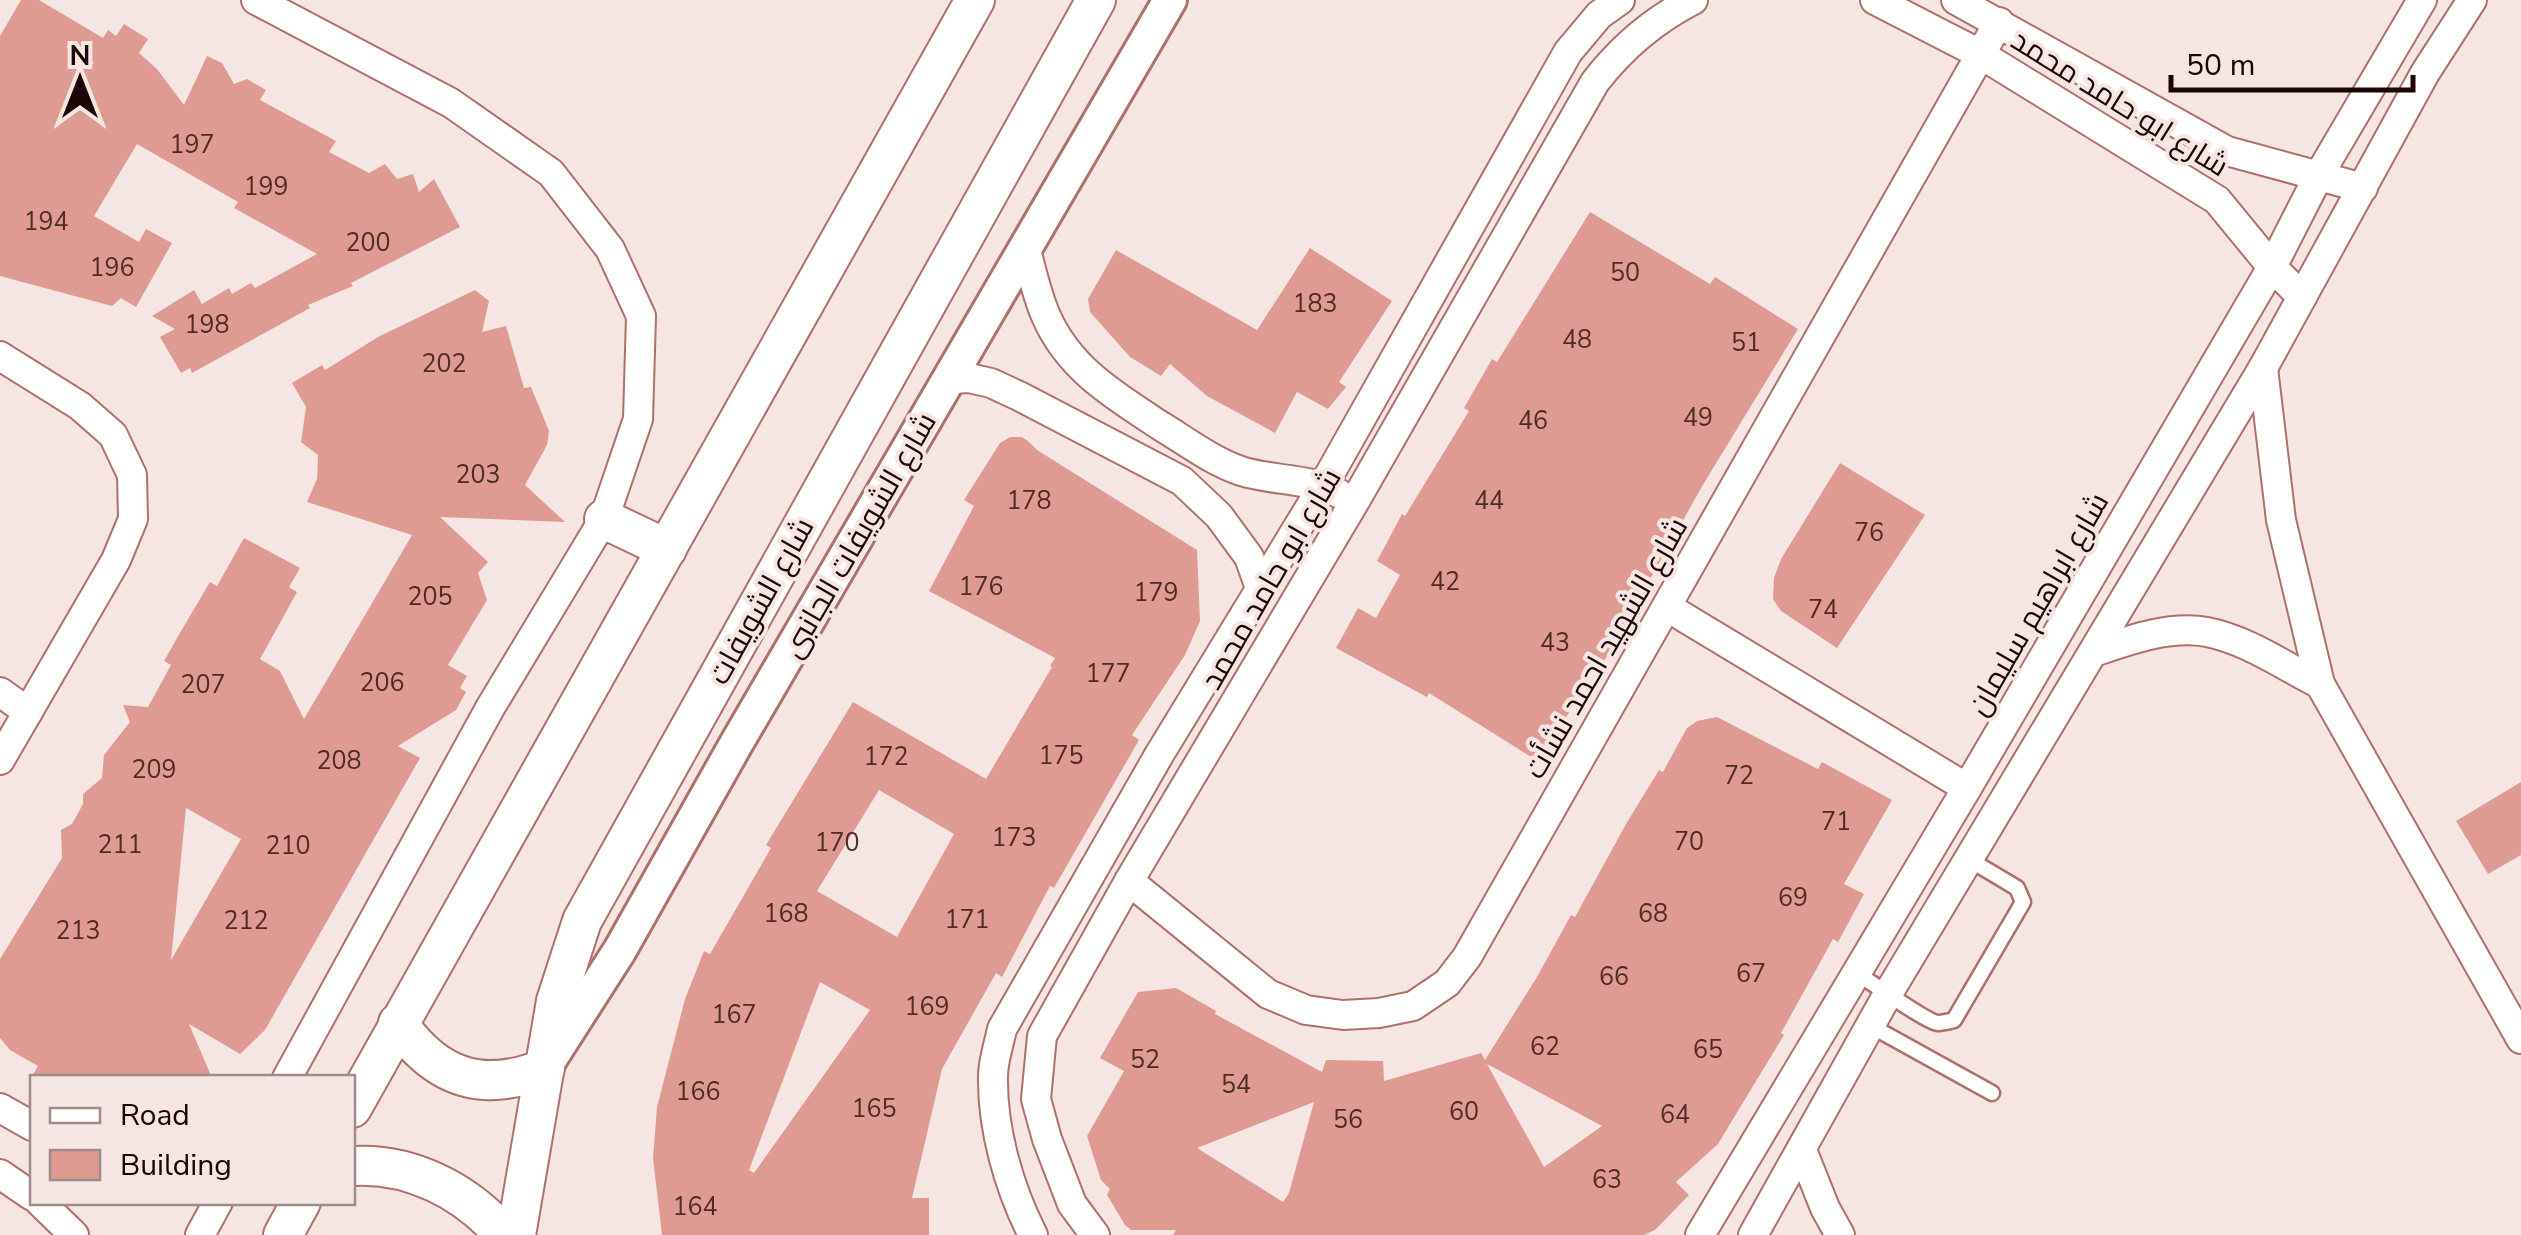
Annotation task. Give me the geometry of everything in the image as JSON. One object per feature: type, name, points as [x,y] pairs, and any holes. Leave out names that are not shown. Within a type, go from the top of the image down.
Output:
[{"type":"main road","points":[[355,1103],[975,0]]},
{"type":"main road","name":"شارع الشويفات","points":[[516,1235],[556,1001],[582,921],[1096,0]]},
{"type":"main road","points":[[604,519],[667,548]]},
{"type":"main road","points":[[398,1024],[425,1056],[462,1076],[504,1080],[545,1068]]},
{"type":"main road","points":[[355,1166],[408,1172],[448,1188],[484,1213],[504,1235]]},
{"type":"main road","points":[[283,1235],[299,1205]]},
{"type":"street","points":[[256,0],[451,103],[552,173],[610,249],[641,316],[638,419],[604,519],[490,708],[290,1075]]},
{"type":"street","name":"شارع الشويفات الجانبى","points":[[545,1068],[620,950],[1170,0]]},
{"type":"street","name":"شارع ابو حامد محمد","points":[[1033,1235],[1002,1148],[995,1106],[993,1072],[1002,1029],[1158,755],[1323,486],[1568,52],[1600,15],[1620,0]]},
{"type":"street","name":"شارع ابو حامد محمد","points":[[1095,1235],[1072,1204],[1036,1099],[1042,1036],[1595,82],[1617,54],[1644,31],[1694,0]]},
{"type":"street","name":"شارع ابو حامد محمد","points":[[1875,0],[1980,54],[2217,200],[2302,298]]},
{"type":"street","name":"شارع ابو حامد محمد","points":[[1956,0],[2227,151],[2363,188]]},
{"type":"street","name":"شارع ابراهيم سليمان","points":[[1700,1235],[2272,267],[2319,175],[2422,0]]},
{"type":"street","points":[[1753,1235],[1889,992],[2263,368],[2425,73],[2472,0]]},
{"type":"street","name":"شارع الشهيد احمد نشأت","points":[[1129,882],[1268,994],[1306,1010],[1344,1016],[1380,1013],[1413,1006],[1447,983],[1468,957],[1999,22]]},
{"type":"street","points":[[2142,152],[2161,116]]},
{"type":"street","points":[[1026,250],[1045,315],[1058,340],[1074,363],[1114,395],[1216,461],[1255,475],[1323,486],[1355,501]]},
{"type":"street","points":[[0,356],[80,406],[113,434],[132,475],[132,519],[116,560],[0,760]]},
{"type":"street","points":[[2263,368],[2280,520],[2320,684],[2521,1039]]},
{"type":"street","points":[[951,379],[969,378],[1019,396],[1182,481],[1220,516],[1249,557],[1260,588]]},
{"type":"street","points":[[1667,607],[1967,788]]},
{"type":"street","points":[[2094,652],[2170,632],[2206,632],[2249,647],[2320,684]]},
{"type":"street","points":[[0,692],[28,712]]},
{"type":"street","points":[[995,1106],[1036,1099]]},
{"type":"street","points":[[0,1108],[30,1125]]},
{"type":"street","points":[[1802,1150],[1840,1235]]},
{"type":"street","points":[[0,1174],[30,1195]]},
{"type":"street","points":[[43,1205],[74,1235]]},
{"type":"street","points":[[200,1235],[216,1205]]},
{"type":"lane","points":[[1855,972],[1923,1018],[1939,1024],[1954,1020],[2022,902],[2017,888],[1970,860]]},
{"type":"lane","points":[[1871,1026],[1992,1093]]},
{"type":"building","points":[[21,0],[39,0],[103,38],[108,30],[116,36],[124,24],[148,39],[139,53],[157,69],[184,105],[207,56],[222,63],[234,84],[247,79],[266,90],[260,100],[336,141],[329,152],[369,173],[385,164],[397,179],[413,174],[419,192],[434,179],[460,227],[351,283],[353,286],[308,305],[310,308],[192,373],[190,368],[181,373],[160,337],[175,329],[152,316],[194,290],[202,304],[229,288],[232,294],[251,283],[255,288],[317,254],[234,208],[238,202],[137,144],[94,216],[139,242],[146,229],[172,243],[136,307],[121,298],[112,306],[0,276],[0,36]]},
{"type":"building","points":[[1590,212],[1710,284],[1715,277],[1798,329],[1704,483],[1599,670],[1594,667],[1541,763],[1429,693],[1427,697],[1336,648],[1358,608],[1376,618],[1400,575],[1377,561],[1402,514],[1405,516],[1469,411],[1464,408],[1492,359],[1497,362]]},
{"type":"building","points":[[1310,248],[1392,301],[1339,382],[1346,387],[1328,409],[1297,392],[1275,433],[1207,396],[1170,364],[1161,376],[1130,357],[1090,312],[1088,299],[1116,250],[1257,330]]},
{"type":"building","points":[[475,290],[489,301],[482,332],[506,326],[524,388],[531,387],[549,431],[547,445],[525,485],[565,522],[440,517],[488,562],[478,573],[487,600],[448,665],[467,676],[460,688],[466,692],[456,710],[398,746],[420,758],[265,1030],[240,1054],[189,1024],[211,1075],[33,1075],[38,1066],[10,1050],[0,1038],[0,959],[62,858],[61,830],[72,824],[83,804],[83,794],[102,778],[104,755],[130,722],[123,705],[148,707],[171,665],[164,661],[177,638],[210,582],[217,586],[244,538],[300,568],[289,587],[297,592],[260,659],[280,671],[304,719],[412,535],[307,502],[317,479],[318,455],[301,442],[306,407],[292,383],[322,365],[325,370],[378,337]],"holes":[[[186,808],[241,839],[171,960]]]},
{"type":"building","points":[[1010,437],[1022,437],[1197,550],[1200,621],[1185,655],[1132,735],[1139,740],[1054,888],[1050,886],[1002,977],[996,973],[942,1069],[912,1198],[929,1198],[929,1235],[662,1235],[653,1158],[657,1107],[685,999],[704,951],[710,954],[771,848],[766,845],[853,702],[986,779],[1052,667],[1055,658],[929,591],[974,506],[964,500],[1000,443]],"holes":[[[879,790],[954,834],[897,937],[817,891]],[[820,982],[870,1010],[754,1173],[749,1170]]]},
{"type":"building","points":[[1840,463],[1925,515],[1837,648],[1781,611],[1773,599],[1774,578],[1781,559]]},
{"type":"building","points":[[1717,717],[1818,769],[1822,762],[1892,800],[1844,884],[1864,894],[1838,942],[1833,939],[1781,1033],[1784,1035],[1718,1144],[1676,1182],[1689,1195],[1655,1230],[1644,1235],[1173,1235],[1176,1230],[1131,1230],[1125,1225],[1107,1195],[1110,1189],[1101,1180],[1087,1136],[1124,1071],[1100,1058],[1138,992],[1176,988],[1216,1011],[1215,1014],[1322,1072],[1326,1060],[1383,1061],[1384,1081],[1481,1053],[1485,1060],[1571,915],[1575,917],[1659,770],[1663,772],[1687,728],[1697,721]],"holes":[[[1487,1064],[1602,1126],[1544,1167]],[[1314,1102],[1289,1193],[1283,1202],[1197,1148]]]},
{"type":"building","points":[[2521,782],[2521,855],[2488,874],[2456,821]]}]
